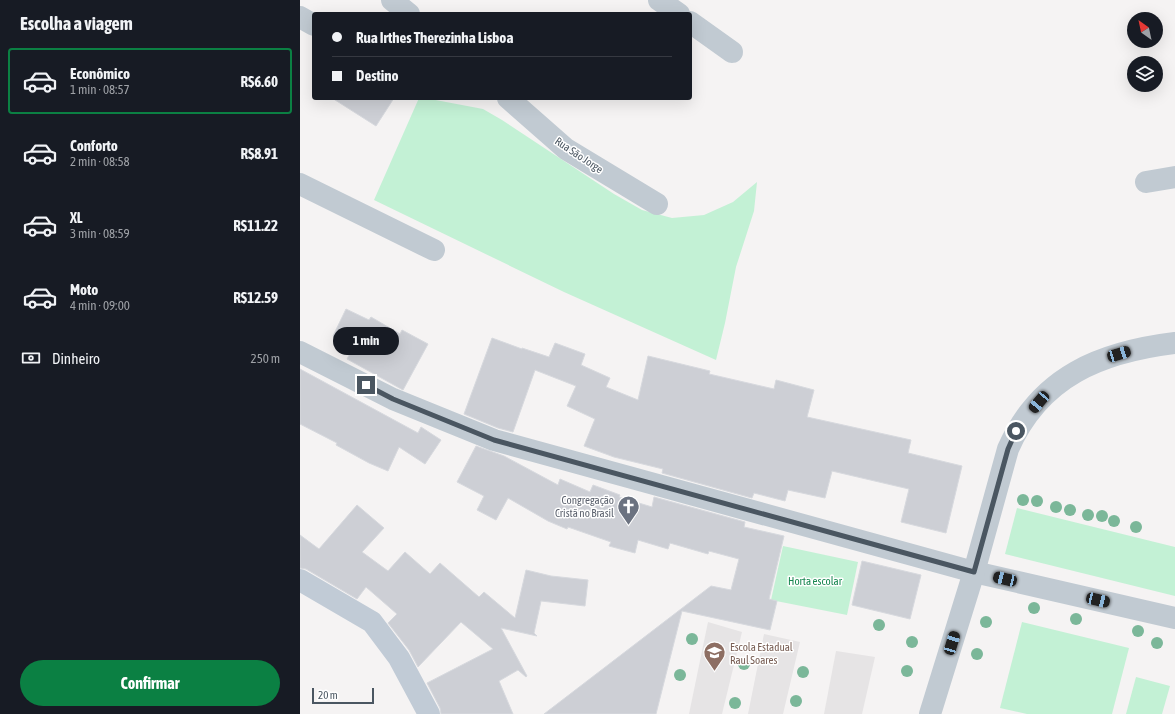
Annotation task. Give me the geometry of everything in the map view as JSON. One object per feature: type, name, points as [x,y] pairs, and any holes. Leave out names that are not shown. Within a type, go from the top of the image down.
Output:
[{"type":"main road","points":[[300,580],[372,622],[399,658],[429,714]]},
{"type":"street","points":[[392,0],[407,12]]},
{"type":"street","points":[[659,0],[676,12]]},
{"type":"street","points":[[300,17],[312,24]]},
{"type":"street","points":[[692,23],[732,52]]},
{"type":"street","name":"Rua São Jorge","points":[[510,100],[566,149],[657,204]]},
{"type":"street","points":[[1146,182],[1175,177]]},
{"type":"street","points":[[300,184],[434,250]]},
{"type":"street","points":[[930,714],[974,572],[1008,449],[1016,431],[1031,411],[1054,386],[1085,366],[1130,350],[1175,343]]},
{"type":"street","points":[[300,352],[393,399],[494,440],[974,572],[1175,618]]},
{"type":"shaded area","name":"Escola Estadual Raul Soares","points":[[708,622],[742,632],[722,714],[689,714]]},
{"type":"shaded area","name":"Escola Estadual Raul Soares","points":[[764,634],[800,642],[783,714],[748,714]]},
{"type":"shaded area","points":[[836,651],[875,657],[862,714],[824,714]]},
{"type":"green space","points":[[418,100],[436,100],[483,109],[614,194],[642,210],[672,218],[704,215],[733,202],[757,182],[754,211],[736,267],[716,360],[564,292],[374,200]]},
{"type":"green space","points":[[1017,508],[1175,547],[1175,596],[1005,554]]},
{"type":"green space","name":"Horta escolar","points":[[783,546],[858,562],[847,615],[771,600]]},
{"type":"green space","points":[[1022,622],[1129,648],[1112,714],[1027,714],[1000,708]]},
{"type":"green space","points":[[1136,677],[1170,686],[1162,714],[1126,714]]},
{"type":"building","points":[[335,100],[393,100],[376,126]]},
{"type":"building","points":[[346,309],[369,320],[371,317],[400,334],[402,330],[428,344],[403,390],[347,359],[354,346],[333,336]]},
{"type":"building","points":[[492,338],[549,357],[555,343],[585,354],[581,365],[610,378],[606,387],[638,400],[648,356],[710,371],[709,374],[774,389],[776,380],[814,390],[807,417],[911,440],[908,453],[962,466],[946,533],[901,522],[909,489],[832,471],[825,498],[788,490],[785,501],[754,493],[752,498],[662,473],[663,469],[614,457],[584,446],[595,419],[567,406],[576,386],[535,370],[513,432],[498,428],[464,414]]},
{"type":"building","points":[[300,369],[418,433],[421,427],[441,440],[425,464],[399,447],[388,471],[369,463],[336,445],[337,443],[300,424]]},
{"type":"building","points":[[476,446],[504,456],[558,485],[560,479],[590,492],[593,485],[620,495],[619,497],[652,507],[654,497],[745,522],[744,527],[784,536],[769,599],[777,601],[770,630],[682,611],[656,714],[544,714],[711,586],[731,590],[739,559],[709,551],[708,554],[670,543],[668,549],[638,540],[635,553],[609,546],[611,542],[568,527],[567,529],[548,521],[508,498],[496,520],[477,510],[484,496],[457,482]]},
{"type":"building","points":[[357,505],[384,528],[362,552],[388,571],[405,552],[430,574],[440,563],[479,597],[484,592],[515,618],[526,570],[551,576],[588,580],[585,606],[541,601],[534,633],[537,636],[501,628],[527,676],[526,677],[518,670],[499,681],[513,714],[441,714],[440,708],[427,683],[493,649],[461,622],[418,667],[409,650],[388,623],[397,614],[366,587],[357,599],[306,569],[300,568],[300,535],[319,549]]},
{"type":"building","points":[[862,561],[921,575],[910,619],[852,605]]},
{"type":"place","name":"Congregação Cristã no Brasil","points":[[629,526]]},
{"type":"place","name":"Escola Estadual Raul Soares","points":[[715,672]]},
{"type":"route","points":[[366,385],[393,399],[494,440],[974,572],[1008,449],[1016,431]]}]
